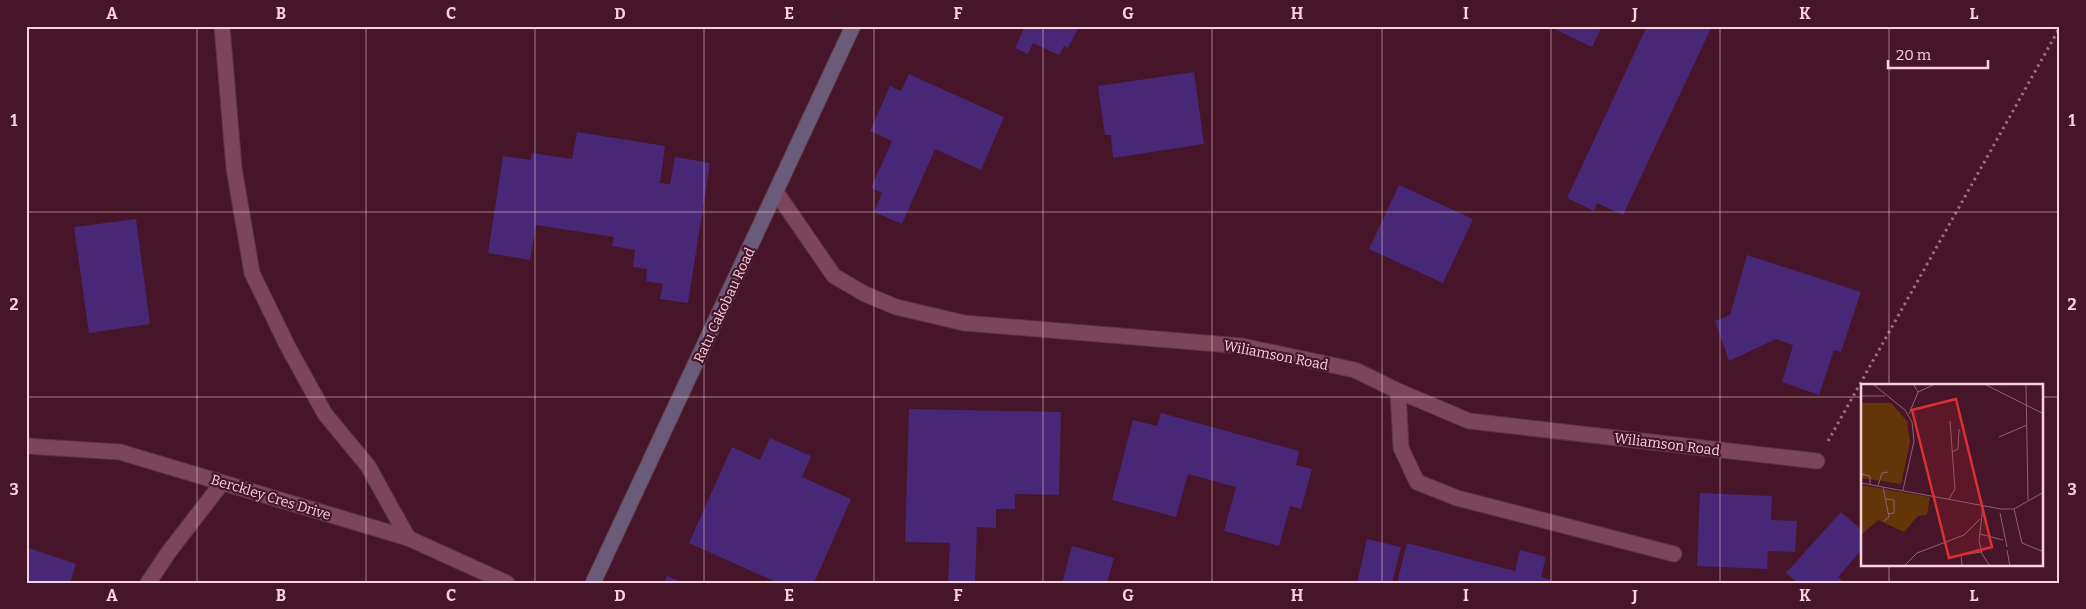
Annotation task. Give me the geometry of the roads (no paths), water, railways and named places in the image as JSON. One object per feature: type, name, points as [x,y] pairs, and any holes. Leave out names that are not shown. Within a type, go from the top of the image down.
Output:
[{"type":"main road","name":"Ratu Cakobau Road","points":[[593,583],[854,26]]},
{"type":"street","points":[[222,26],[234,168],[252,273],[288,348],[325,414],[368,466],[408,538]]},
{"type":"street","name":"Wiliamson Road","points":[[776,192],[834,276],[865,294],[896,307],[964,323],[1242,346],[1355,370],[1398,391],[1469,421],[1817,461]]},
{"type":"street","points":[[1398,391],[1401,448],[1417,482],[1457,498],[1674,554]]},
{"type":"street","name":"Berckley Cres Drive","points":[[26,446],[120,452],[408,538],[507,583]]},
{"type":"street","points":[[148,583],[168,553],[222,483]]}]
